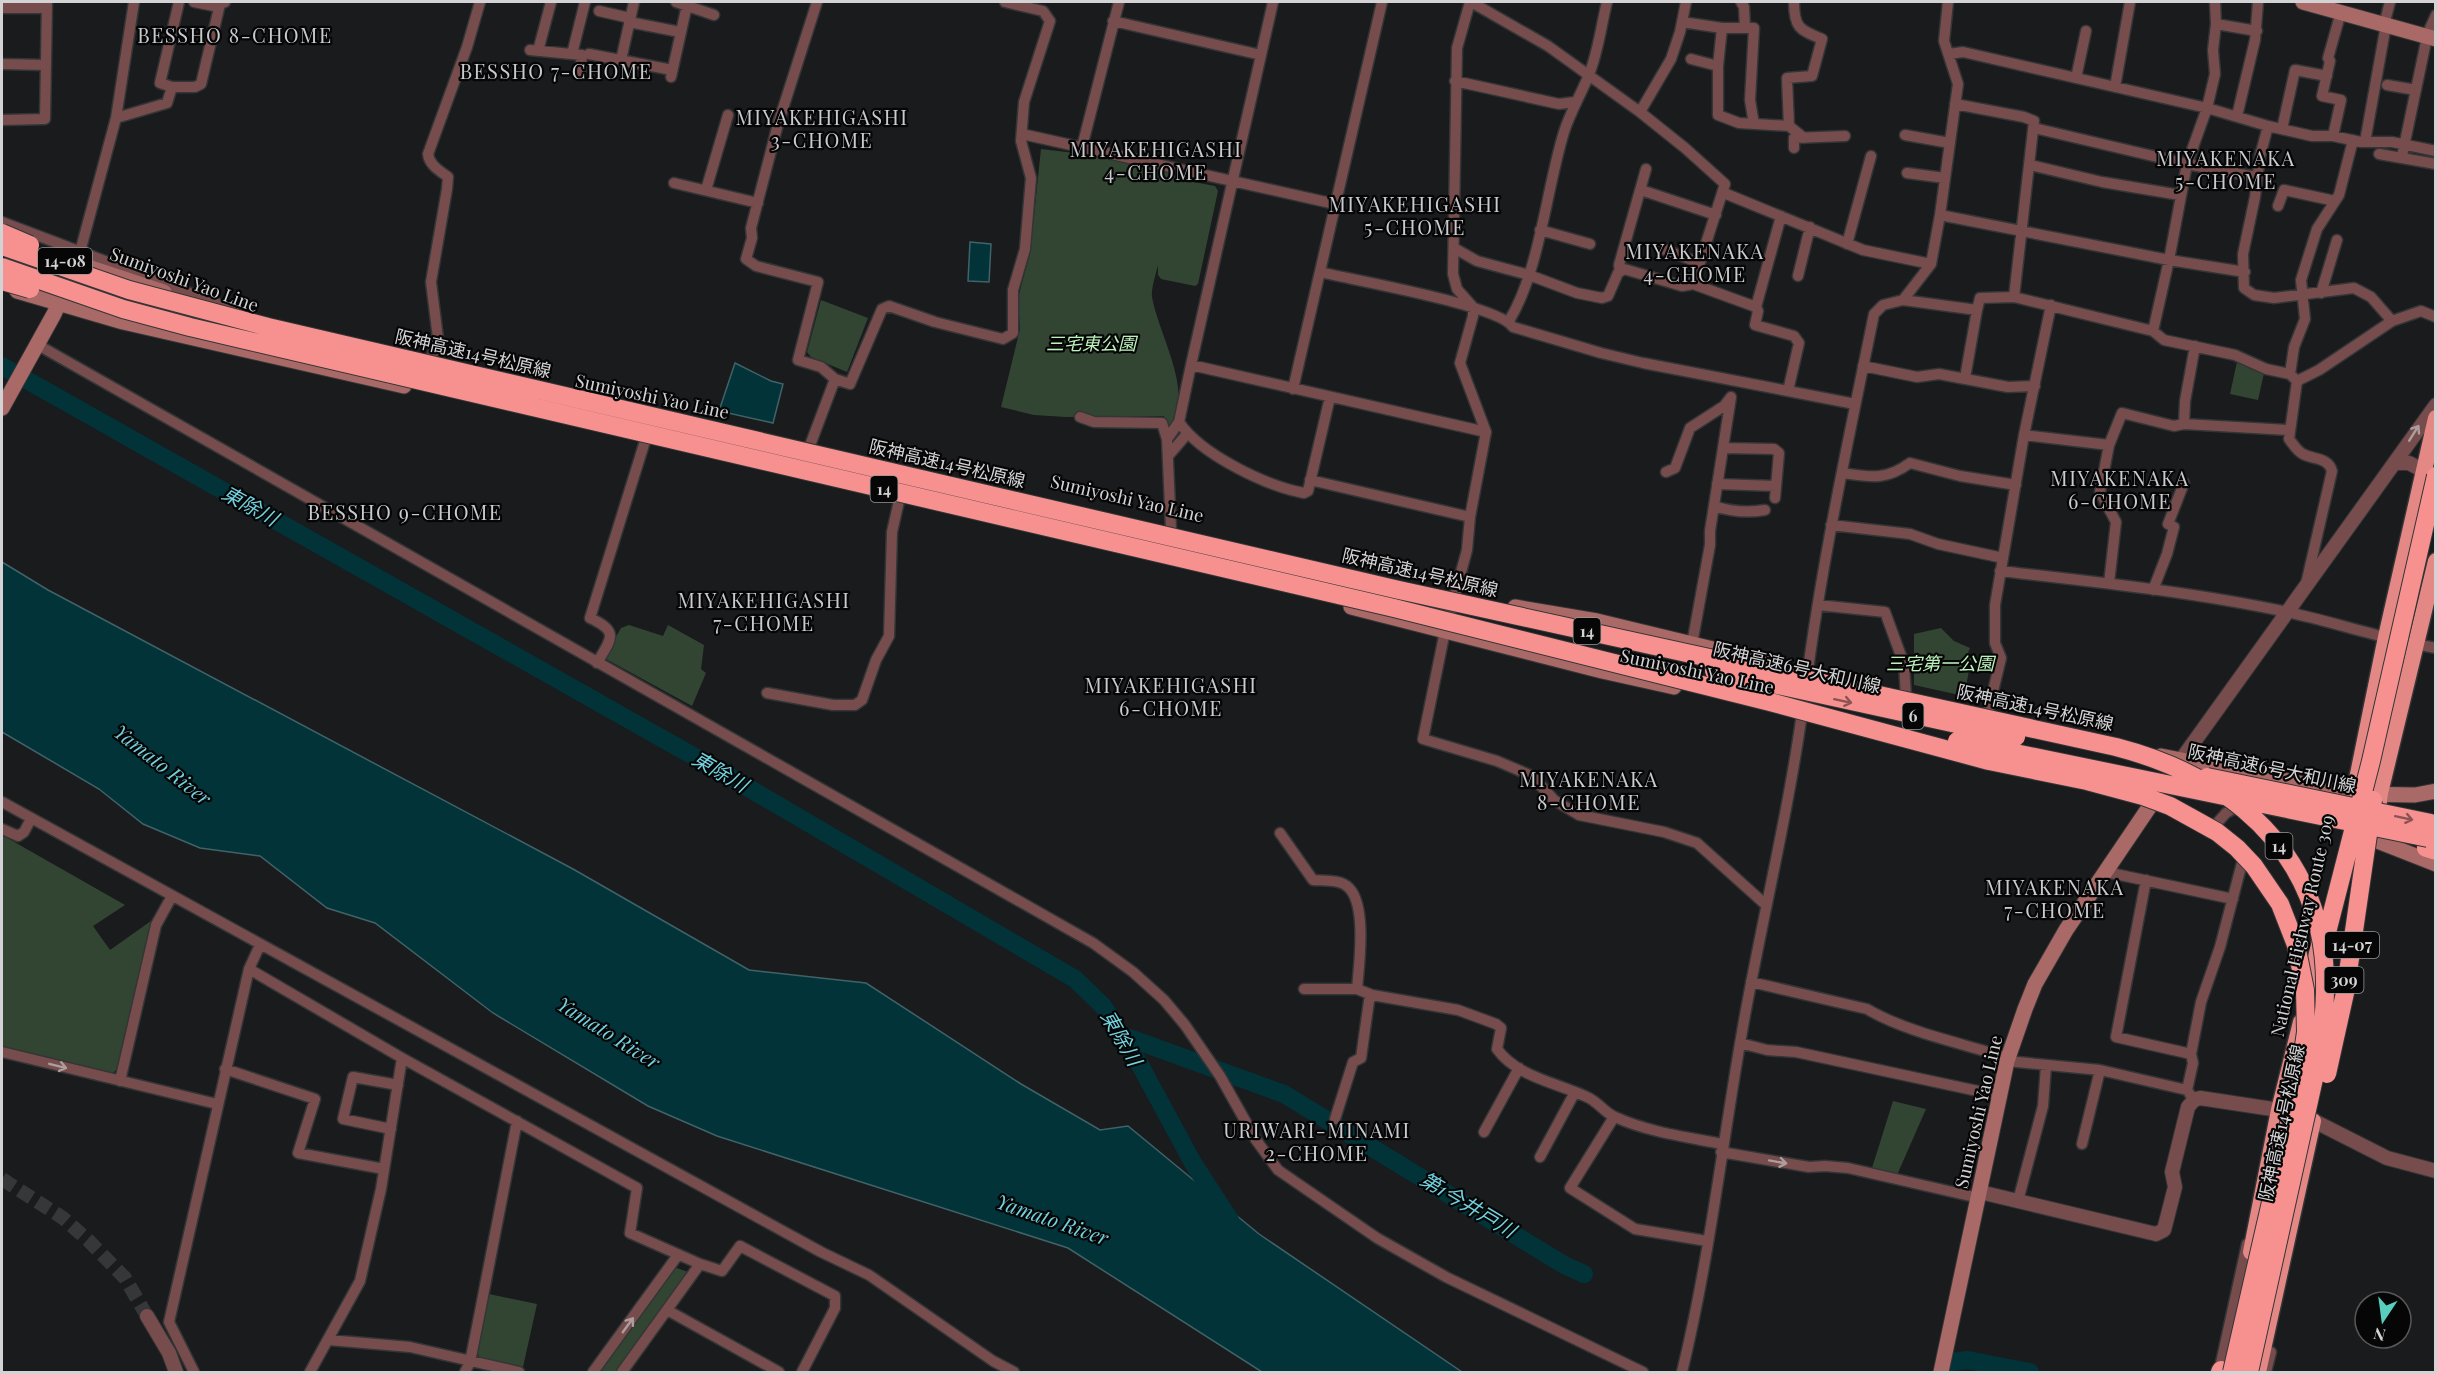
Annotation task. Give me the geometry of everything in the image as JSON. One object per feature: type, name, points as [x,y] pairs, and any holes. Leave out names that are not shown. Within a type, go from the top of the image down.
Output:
[{"type":"highway","name":"14-08","points":[[2,233],[129,290]]},
{"type":"highway","name":"阪神高速14号松原線","points":[[2,246],[129,290],[268,327],[1399,590],[2116,747],[2165,761],[2186,770],[2227,795],[2277,843],[2302,884],[2319,929],[2325,977],[2323,1029],[2316,1076],[2249,1372]]},
{"type":"highway","name":"阪神高速14号松原線","points":[[2,267],[123,309],[262,345],[1394,608],[1770,702],[1989,761],[2115,788],[2170,806],[2195,818],[2237,848],[2269,885],[2280,904],[2296,945],[2305,990],[2306,1032],[2299,1080],[2232,1372]]},
{"type":"highway","points":[[2,281],[123,309]]},
{"type":"highway","name":"National Highway Route 309","points":[[2221,1372],[2252,1246],[2278,1110],[2347,830],[2386,637],[2430,473],[2436,418]]},
{"type":"highway","name":"14-07","points":[[2221,1372],[2291,1072],[2371,761],[2430,473]]},
{"type":"highway","name":"14-07","points":[[2249,1372],[2308,1156],[2336,1038],[2345,993],[2367,831],[2379,764],[2436,514]]},
{"type":"highway","name":"309","points":[[2258,1372],[2374,839],[2380,793],[2436,561]]},
{"type":"highway","name":"阪神高速6号大和川線","points":[[1399,590],[1774,686],[2436,824]]},
{"type":"highway","name":"阪神高速6号大和川線","points":[[1770,702],[2158,784],[2436,839]]},
{"type":"highway","points":[[2158,784],[2338,824],[2436,851]]},
{"type":"main road","points":[[2303,2],[2429,38]]},
{"type":"main road","name":"Sumiyoshi Yao Line","points":[[2,238],[78,257],[277,335],[428,370],[808,449],[1171,529],[1455,596],[1597,621],[1807,671],[1906,698],[2181,760],[2354,794],[2415,795],[2436,791]]},
{"type":"main road","points":[[2,408],[60,303],[78,257]]},
{"type":"main road","name":"Sumiyoshi Yao Line","points":[[2,287],[123,322],[801,477],[1445,631],[1602,671],[1802,715],[2158,784],[2347,830],[2436,864]]},
{"type":"main road","name":"Sumiyoshi Yao Line","points":[[1941,1372],[2007,1059],[2025,1009],[2049,959],[2106,872],[2158,784],[2181,760]]},
{"type":"street","points":[[2,222],[78,257],[116,118],[134,2]]},
{"type":"street","points":[[180,2],[160,83],[172,87],[195,87],[201,84],[220,3],[194,2]]},
{"type":"street","points":[[428,370],[438,338],[431,282],[448,177],[434,166],[428,154],[467,47],[480,2]]},
{"type":"street","points":[[551,2],[534,50],[582,55],[580,72]]},
{"type":"street","points":[[572,54],[585,2]]},
{"type":"street","points":[[621,60],[634,2]]},
{"type":"street","points":[[818,2],[777,124],[746,260],[756,266],[818,282],[798,360],[821,367],[835,379],[850,384],[882,309],[889,306],[935,322],[1003,339],[1013,333],[1013,290],[1025,249],[1031,177],[1021,141],[1024,102],[1050,21],[1043,11],[1005,2]]},
{"type":"street","points":[[1082,147],[1119,2]]},
{"type":"street","points":[[1167,439],[1179,422],[1273,2]]},
{"type":"street","points":[[1293,388],[1382,2]]},
{"type":"street","points":[[1693,284],[1725,184],[1640,112],[1548,46],[1471,2],[1457,48],[1453,274],[1457,289],[1473,307],[1473,315],[1460,363],[1486,432],[1470,517],[1467,550],[1445,631],[1423,739],[1497,761],[1532,776],[1554,800],[1579,815],[1664,832],[1697,843],[1766,905]]},
{"type":"street","points":[[1509,321],[1519,304],[1528,275],[1564,133],[1575,102],[1588,76],[1607,2]]},
{"type":"street","points":[[1640,112],[1671,59],[1686,2]]},
{"type":"street","points":[[1741,2],[1744,7],[1745,28]]},
{"type":"street","points":[[1789,126],[1787,78],[1812,76],[1822,39],[1801,30],[1795,19],[1794,2]]},
{"type":"street","points":[[1903,300],[1931,264],[1940,215],[1958,84],[1944,41],[1948,2]]},
{"type":"street","points":[[2115,87],[2130,2]]},
{"type":"street","points":[[2153,331],[2187,164],[2207,108],[2215,74],[2213,50],[2216,24],[2215,2]]},
{"type":"street","points":[[2237,116],[2257,31],[2258,2]]},
{"type":"street","points":[[2366,142],[2390,2]]},
{"type":"street","points":[[589,54],[669,73],[681,3],[714,15]]},
{"type":"street","points":[[2,8],[47,5],[45,119],[2,120]]},
{"type":"street","points":[[599,12],[675,31]]},
{"type":"street","points":[[2333,136],[2341,100],[2322,96],[2330,61],[2328,58],[2341,12]]},
{"type":"street","points":[[2402,156],[2416,90],[2436,15]]},
{"type":"street","points":[[1113,21],[1261,56]]},
{"type":"street","points":[[1682,22],[1722,28],[1754,28],[1750,100],[1754,124]]},
{"type":"street","points":[[2216,24],[2257,31]]},
{"type":"street","points":[[1722,28],[1718,66],[1718,115],[1739,123],[1789,126],[1804,138]]},
{"type":"street","points":[[2076,78],[2086,31]]},
{"type":"street","points":[[1949,54],[1963,52],[2207,108],[2282,129],[2312,135],[2405,145],[2436,152]]},
{"type":"street","points":[[1691,58],[1718,66]]},
{"type":"street","points":[[2,64],[46,65]]},
{"type":"street","points":[[2282,129],[2295,70],[2326,76]]},
{"type":"street","points":[[1455,81],[1559,104],[1575,102]]},
{"type":"street","points":[[2387,85],[2416,90]]},
{"type":"street","points":[[116,118],[167,103],[172,87]]},
{"type":"street","points":[[1955,104],[2024,117],[2034,121],[2014,297]]},
{"type":"street","points":[[705,190],[728,115]]},
{"type":"street","points":[[2268,126],[2242,254],[2245,272],[2244,288],[2254,295],[2274,298],[2354,288],[2371,297],[2392,321]]},
{"type":"street","points":[[2034,128],[2187,164],[2256,177]]},
{"type":"street","points":[[1022,134],[1335,204]]},
{"type":"street","points":[[1905,135],[1950,143]]},
{"type":"street","points":[[1794,148],[1794,138],[1845,136]]},
{"type":"street","points":[[2304,591],[2332,471],[2326,461],[2302,453],[2289,438],[2294,347],[2305,319],[2301,279],[2317,229],[2339,195],[2353,140]]},
{"type":"street","points":[[2379,154],[2402,156],[2436,164]]},
{"type":"street","points":[[1847,244],[1871,156]]},
{"type":"street","points":[[2030,165],[2102,182],[2180,195]]},
{"type":"street","points":[[1454,248],[1477,261],[1528,275],[1577,293],[1602,298],[1608,296],[1620,271],[1619,265],[1646,169]]},
{"type":"street","points":[[1906,173],[1945,178]]},
{"type":"street","points":[[674,183],[758,203]]},
{"type":"street","points":[[1641,190],[1716,215]]},
{"type":"street","points":[[2278,206],[2284,190],[2335,201]]},
{"type":"street","points":[[1724,193],[1863,250],[1931,264]]},
{"type":"street","points":[[1940,215],[2169,260],[2245,272]]},
{"type":"street","points":[[1780,216],[1756,307],[1758,311],[1755,325],[1794,336],[1799,343],[1788,391]]},
{"type":"street","points":[[1798,276],[1810,227]]},
{"type":"street","points":[[1540,230],[1590,244]]},
{"type":"street","points":[[2321,293],[2337,240]]},
{"type":"street","points":[[1660,248],[1700,263]]},
{"type":"street","points":[[1620,271],[1624,269],[1682,286],[1693,284],[1756,307]]},
{"type":"street","points":[[1320,272],[1473,307],[1509,321],[1513,327],[1601,353],[1735,382],[1855,404]]},
{"type":"street","points":[[1965,378],[1980,298],[2014,297],[2153,331],[2164,340],[2235,355],[2293,378],[2319,370],[2392,321],[2421,311],[2436,317]]},
{"type":"street","points":[[1682,1372],[1706,1261],[1721,1148],[1788,798],[1832,525],[1874,314],[1883,305],[1903,300],[1977,310]]},
{"type":"street","points":[[1987,717],[2001,658],[1995,643],[1995,605],[2000,571],[2024,435],[2051,305]]},
{"type":"street","points":[[2184,424],[2185,401],[2195,346]]},
{"type":"street","points":[[37,347],[1093,943],[1133,972],[1164,1000],[1185,1025],[1220,1076],[1257,1140],[1278,1170],[1377,1238],[1446,1277],[1642,1372]]},
{"type":"street","points":[[1191,365],[1486,432]]},
{"type":"street","points":[[1863,366],[1917,377],[1939,374],[2008,387],[2035,386]]},
{"type":"street","points":[[801,477],[808,449],[835,379]]},
{"type":"street","points":[[1692,644],[1735,382]]},
{"type":"street","points":[[1179,422],[1187,435],[1233,466],[1280,488],[1304,493],[1308,491],[1330,397]]},
{"type":"street","points":[[1666,472],[1675,468],[1690,428],[1724,406],[1731,397]]},
{"type":"street","points":[[2181,760],[2436,405]]},
{"type":"street","points":[[2109,583],[2116,522],[2100,492],[2109,445],[2122,413],[2174,426],[2184,424],[2289,430]]},
{"type":"street","points":[[1080,417],[1094,423],[1162,419],[1167,439],[1171,529],[1163,563]]},
{"type":"street","points":[[1168,456],[1187,435]]},
{"type":"street","points":[[2024,435],[2109,445]]},
{"type":"street","points":[[597,663],[611,639],[610,631],[606,626],[590,618],[645,441]]},
{"type":"street","points":[[1723,448],[1774,449],[1779,453],[1775,498]]},
{"type":"street","points":[[1842,473],[1878,478],[1910,463],[1960,476],[2016,485]]},
{"type":"street","points":[[2396,463],[2409,463],[2430,473]]},
{"type":"street","points":[[1310,480],[1470,517]]},
{"type":"street","points":[[2153,590],[2167,554],[2174,527],[2168,524],[2184,483]]},
{"type":"street","points":[[1717,484],[1776,486]]},
{"type":"street","points":[[767,693],[833,705],[855,705],[862,700],[876,660],[889,636],[892,532],[899,501]]},
{"type":"street","points":[[1714,506],[1735,512],[1749,513],[1765,510]]},
{"type":"street","points":[[1832,525],[1910,534],[1938,544],[2003,558]]},
{"type":"street","points":[[2000,571],[2109,583],[2288,612],[2436,648]]},
{"type":"street","points":[[1818,605],[1885,612],[1904,663],[1906,698]]},
{"type":"street","points":[[2158,784],[2177,807],[2242,862],[2256,879],[2278,914],[2296,970],[2301,1013]]},
{"type":"street","points":[[2,802],[821,1252],[869,1275],[965,1343],[1014,1372]]},
{"type":"street","points":[[2208,834],[2226,813],[2240,805]]},
{"type":"street","points":[[2,829],[18,836],[24,832],[31,819]]},
{"type":"street","points":[[1280,833],[1313,880],[1342,883],[1350,888],[1360,915],[1357,989]]},
{"type":"street","points":[[1304,988],[1357,989],[1372,995],[1458,1010],[1496,1024],[1501,1028],[1497,1049],[1504,1059],[1519,1068],[1591,1099],[1614,1117],[1665,1132],[1721,1148],[1809,1167],[1848,1168],[2018,1201],[2156,1234],[2164,1230],[2175,1187],[2172,1172],[2191,1095],[2193,1063],[2191,1054],[2201,1002],[2242,862]]},
{"type":"street","points":[[2106,872],[2233,899]]},
{"type":"street","points":[[2146,880],[2116,1037],[2191,1054]]},
{"type":"street","points":[[120,1081],[156,925],[172,896]]},
{"type":"street","points":[[194,1372],[169,1322],[249,969],[260,945]]},
{"type":"street","points":[[249,969],[402,1058],[638,1188],[630,1233],[678,1255],[722,1271],[740,1246],[835,1296],[835,1308],[802,1372]]},
{"type":"street","points":[[1751,982],[1867,1009],[1881,1018],[1921,1033],[2007,1059],[2046,1066],[2100,1070],[2200,1098],[2278,1110],[2314,1121],[2387,1158],[2436,1171]]},
{"type":"street","points":[[2221,1372],[2278,1110],[2301,1013],[2308,993]]},
{"type":"street","points":[[1335,1119],[1353,1062],[1361,1058],[1369,1001],[1372,995]]},
{"type":"street","points":[[1740,1043],[1767,1050],[1796,1052],[2001,1096]]},
{"type":"street","points":[[2,1052],[217,1104]]},
{"type":"street","points":[[310,1372],[360,1281],[392,1130],[402,1058]]},
{"type":"street","points":[[2018,1201],[2043,1106],[2046,1066]]},
{"type":"street","points":[[1484,1132],[1519,1068]]},
{"type":"street","points":[[225,1069],[315,1099],[298,1153],[384,1169]]},
{"type":"street","points":[[2082,1144],[2100,1070]]},
{"type":"street","points":[[392,1130],[343,1119],[353,1077],[398,1085]]},
{"type":"street","points":[[1540,1157],[1575,1092]]},
{"type":"street","points":[[1614,1117],[1570,1188],[1635,1229],[1707,1241]]},
{"type":"street","points":[[467,1367],[517,1121]]},
{"type":"street","points":[[2266,1372],[2298,1221],[2302,1175]]},
{"type":"street","points":[[593,1372],[678,1255]]},
{"type":"street","points":[[622,1372],[700,1264]]},
{"type":"street","points":[[667,1310],[779,1372]]},
{"type":"street","points":[[147,1316],[169,1353],[176,1372]]},
{"type":"street","points":[[329,1340],[410,1347],[467,1367],[519,1372]]},
{"type":"green space","name":"三宅東公園","points":[[1041,149],[1100,156],[1178,174],[1177,179],[1215,186],[1218,191],[1198,284],[1195,286],[1161,279],[1158,275],[1158,265],[1153,285],[1152,297],[1156,313],[1178,384],[1179,401],[1176,417],[1168,432],[1164,416],[1066,417],[1034,415],[1001,407],[1020,329],[1018,298],[1030,253]]},
{"type":"green space","points":[[821,300],[868,318],[847,372],[811,357],[807,352]]},
{"type":"green space","points":[[2237,362],[2264,373],[2258,400],[2230,394]]},
{"type":"green space","points":[[629,625],[663,636],[668,625],[704,645],[701,669],[706,673],[692,706],[604,658],[621,628]]},
{"type":"green space","name":"三宅第一公園","points":[[1941,628],[1954,641],[1970,648],[1968,653],[1972,656],[1964,696],[1914,685],[1914,634]]},
{"type":"green space","points":[[2,835],[125,905],[93,926],[110,950],[151,921],[153,924],[117,1069],[113,1073],[2,1046]]},
{"type":"green space","points":[[1893,1101],[1926,1109],[1897,1175],[1872,1168]]},
{"type":"green space","points":[[674,1267],[688,1272],[617,1372],[599,1372]]},
{"type":"green space","points":[[489,1294],[537,1304],[523,1367],[480,1358],[477,1353]]},
{"type":"water","points":[[970,242],[991,244],[989,282],[968,281]]},
{"type":"water","points":[[735,363],[771,381],[783,384],[773,423],[719,411]]},
{"type":"water","name":"Yamato River","points":[[2,562],[48,590],[573,869],[749,970],[866,983],[1021,1084],[1100,1130],[1128,1126],[1259,1234],[1462,1372],[1262,1372],[1068,1248],[717,1136],[648,1106],[493,1013],[375,923],[327,908],[260,856],[200,848],[143,824],[99,789],[2,732]]},
{"type":"waterway","name":"東除川","points":[[2,366],[711,766],[1075,979],[1103,1006],[1140,1065],[1193,1163],[1230,1220]]},
{"type":"waterway","name":"第1今井戸川","points":[[1121,1035],[1284,1094],[1564,1265],[1584,1274]]},
{"type":"waterway","name":"第1今井戸川","points":[[1951,1362],[1968,1360],[2030,1372]]},
{"type":"tunnel","points":[[2,1179],[63,1218],[89,1241],[125,1278],[147,1316]]},
{"type":"district","name":"BESSHO 8-CHOME","points":[[235,36]]},
{"type":"district","name":"BESSHO 7-CHOME","points":[[556,72]]},
{"type":"district","name":"MIYAKEHIGASHI 3-CHOME","points":[[822,130]]},
{"type":"district","name":"MIYAKEHIGASHI 4-CHOME","points":[[1156,162]]},
{"type":"district","name":"MIYAKENAKA 5-CHOME","points":[[2226,170]]},
{"type":"district","name":"MIYAKEHIGASHI 5-CHOME","points":[[1415,216]]},
{"type":"district","name":"MIYAKENAKA 4-CHOME","points":[[1695,264]]},
{"type":"district","name":"MIYAKENAKA 6-CHOME","points":[[2120,490]]},
{"type":"district","name":"BESSHO 9-CHOME","points":[[405,513]]},
{"type":"district","name":"MIYAKEHIGASHI 7-CHOME","points":[[764,612]]},
{"type":"district","name":"MIYAKEHIGASHI 6-CHOME","points":[[1171,698]]},
{"type":"district","name":"MIYAKENAKA 8-CHOME","points":[[1589,792]]},
{"type":"district","name":"MIYAKENAKA 7-CHOME","points":[[2055,900]]},
{"type":"district","name":"URIWARI-MINAMI 2-CHOME","points":[[1317,1142]]}]
